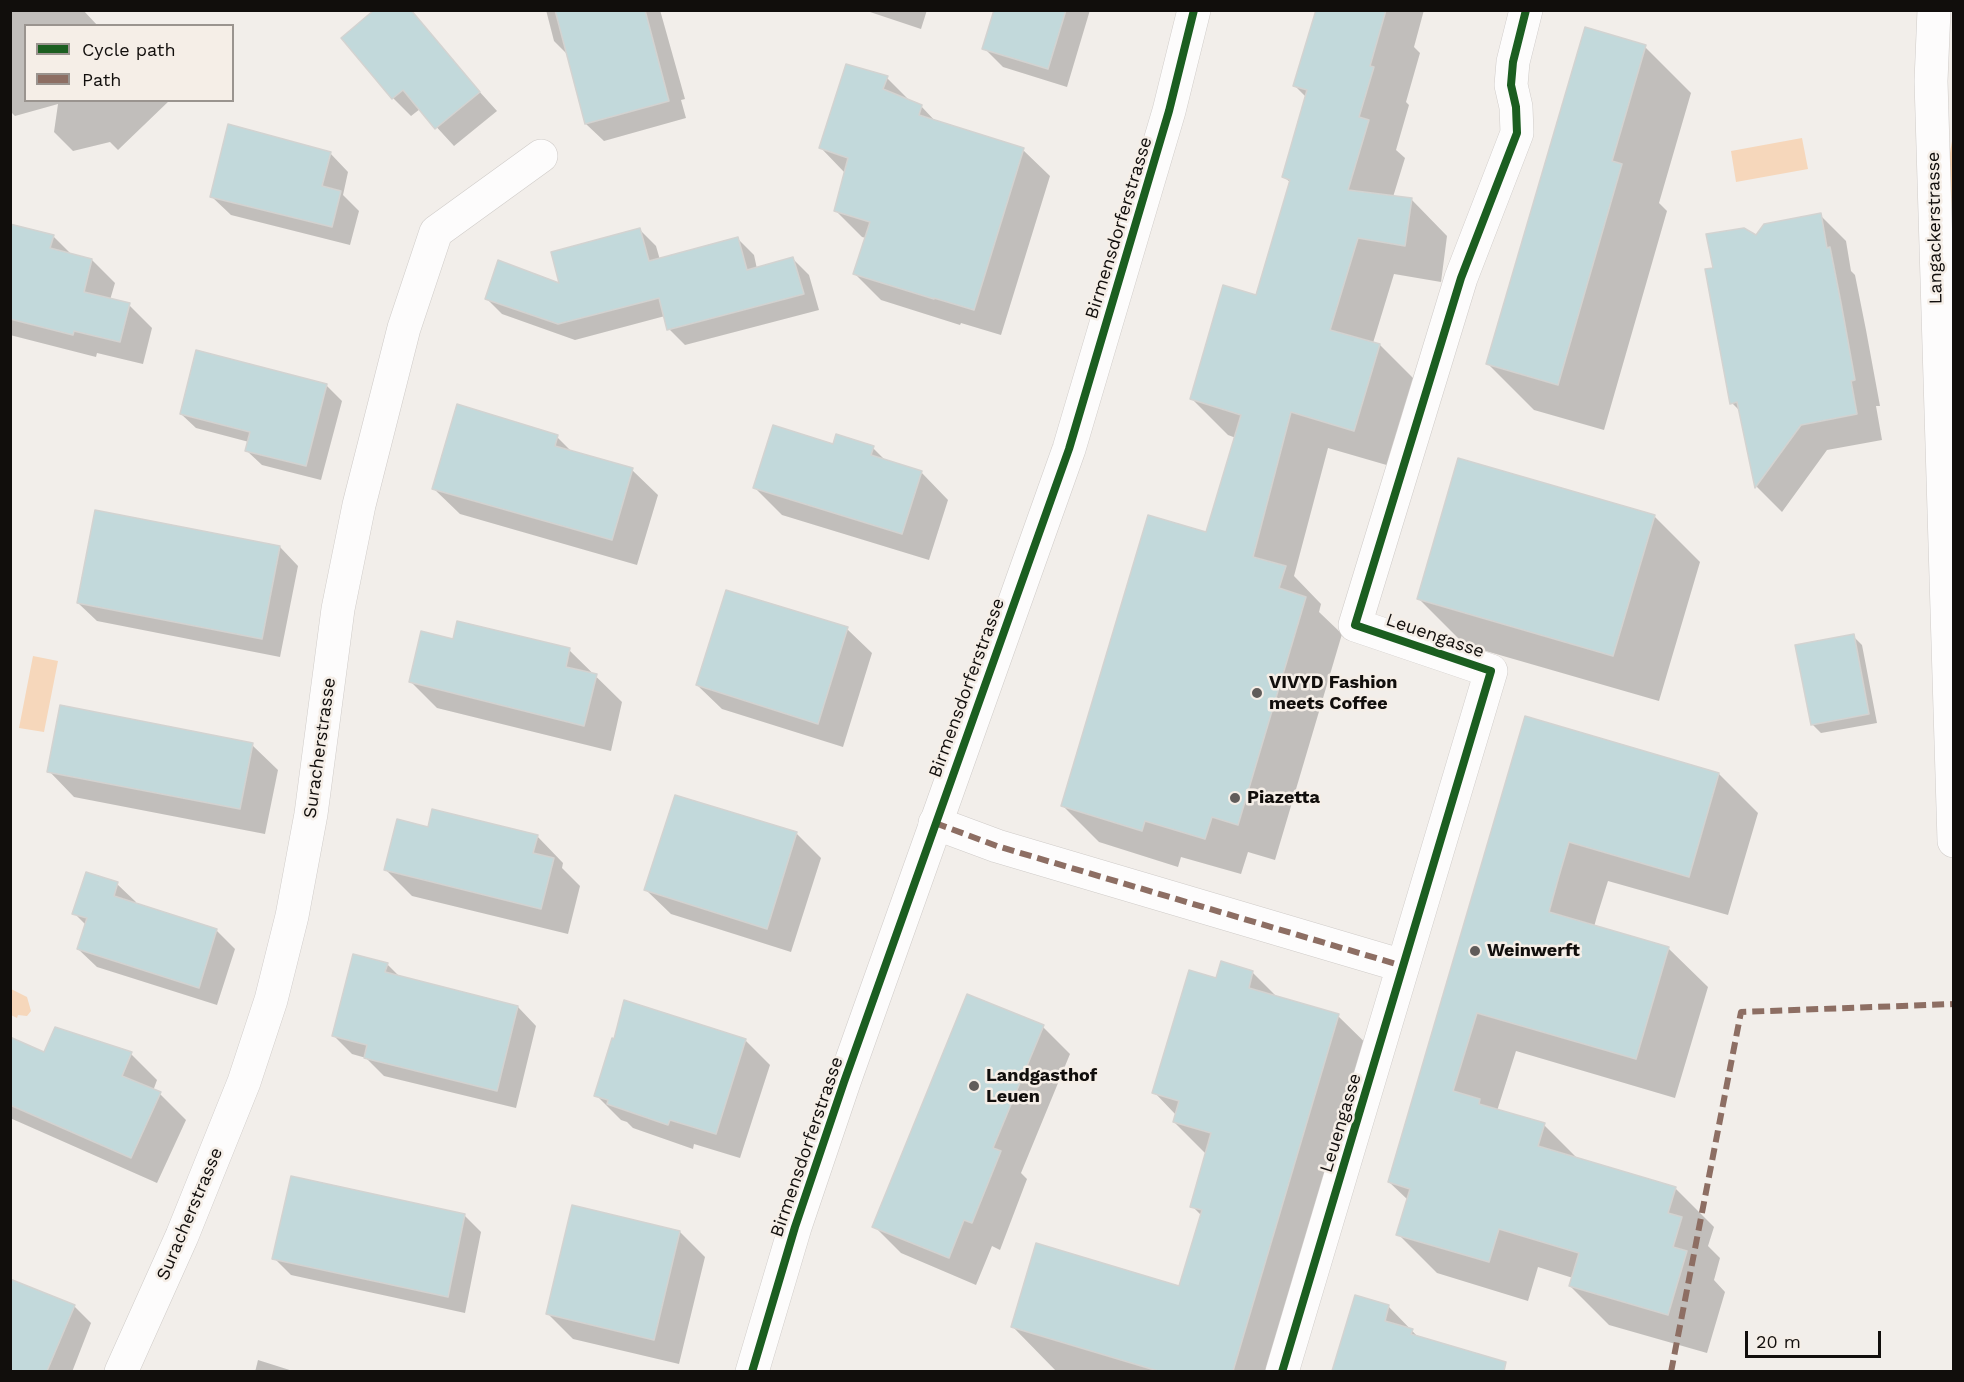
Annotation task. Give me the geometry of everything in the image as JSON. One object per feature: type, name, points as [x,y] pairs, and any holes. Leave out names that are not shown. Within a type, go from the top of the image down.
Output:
[{"type":"street","name":"Birmensdorferstrasse","points":[[753,1371],[795,1227],[844,1082],[1069,449],[1169,111],[1194,10]]},
{"type":"street","name":"Leuengasse","points":[[1282,1371],[1491,671],[1355,625],[1461,278],[1517,133],[1516,107],[1511,85],[1513,62],[1526,10]]},
{"type":"street","name":"Langackerstrasse","points":[[1934,10],[1942,82],[1953,841]]},
{"type":"street","name":"Suracherstrasse","points":[[121,1371],[182,1236],[244,1082],[271,1000],[292,916],[311,814],[338,609],[359,505],[404,328],[436,232],[541,156]]},
{"type":"street","points":[[935,823],[997,846],[1403,966]]},
{"type":"shaded area","points":[[1953,135],[1953,282],[1949,159]]},
{"type":"shaded area","points":[[1802,138],[1808,169],[1736,182],[1731,151]]},
{"type":"shaded area","points":[[33,656],[58,661],[44,732],[19,728]]},
{"type":"shaded area","points":[[11,989],[27,997],[31,1011],[27,1016],[18,1015],[17,1018],[11,1015]]},
{"type":"building","points":[[374,10],[411,10],[480,92],[435,129],[403,90],[392,99],[341,38]]},
{"type":"building","points":[[555,10],[645,10],[669,101],[585,124]]},
{"type":"building","points":[[994,10],[1066,10],[1048,69],[982,49]]},
{"type":"building","points":[[1316,10],[1386,10],[1370,66],[1374,67],[1359,117],[1369,120],[1348,190],[1412,198],[1405,246],[1358,238],[1330,330],[1380,344],[1354,431],[1291,412],[1253,557],[1286,566],[1279,588],[1306,597],[1238,825],[1212,817],[1205,839],[1145,821],[1142,831],[1061,806],[1148,515],[1206,532],[1241,415],[1190,399],[1223,285],[1256,295],[1290,180],[1282,177],[1307,90],[1293,86]]},
{"type":"building","points":[[1585,27],[1646,45],[1612,161],[1622,164],[1558,385],[1486,364]]},
{"type":"building","points":[[846,64],[888,76],[883,89],[922,105],[919,115],[1024,148],[974,310],[853,274],[870,222],[834,211],[848,158],[819,148]]},
{"type":"building","points":[[228,124],[331,152],[322,186],[341,191],[332,227],[210,197]]},
{"type":"building","points":[[1821,213],[1827,248],[1830,247],[1855,380],[1851,381],[1857,414],[1801,425],[1755,488],[1737,402],[1730,404],[1705,269],[1713,268],[1706,234],[1744,228],[1756,235],[1764,224]]},
{"type":"building","points":[[10,224],[54,235],[50,248],[92,259],[84,292],[130,303],[120,342],[74,331],[73,335],[10,319]]},
{"type":"building","points":[[640,228],[649,261],[738,237],[747,270],[793,257],[804,294],[667,330],[659,298],[558,324],[485,299],[498,260],[559,283],[551,252]]},
{"type":"building","points":[[196,350],[327,384],[306,466],[245,451],[250,432],[180,414]]},
{"type":"building","points":[[457,404],[558,435],[555,446],[633,468],[612,540],[432,489]]},
{"type":"building","points":[[773,425],[833,444],[836,434],[874,446],[871,455],[922,471],[902,534],[753,488]]},
{"type":"building","points":[[1458,458],[1655,515],[1613,656],[1417,599]]},
{"type":"building","points":[[95,510],[280,546],[262,639],[77,603]]},
{"type":"building","points":[[726,590],[848,627],[818,724],[696,685]]},
{"type":"building","points":[[457,621],[570,648],[566,667],[597,674],[584,726],[409,682],[421,631],[453,639]]},
{"type":"building","points":[[1854,634],[1869,714],[1811,725],[1795,645]]},
{"type":"building","points":[[60,705],[253,743],[240,809],[47,772]]},
{"type":"building","points":[[1525,716],[1719,773],[1689,877],[1569,842],[1559,876],[1549,912],[1669,947],[1636,1059],[1477,1013],[1453,1091],[1480,1099],[1479,1104],[1545,1123],[1538,1146],[1676,1187],[1668,1213],[1682,1217],[1673,1247],[1687,1251],[1668,1315],[1569,1286],[1579,1253],[1499,1229],[1489,1262],[1396,1235],[1410,1189],[1388,1182]]},
{"type":"building","points":[[675,795],[797,832],[767,929],[644,890]]},
{"type":"building","points":[[432,809],[538,835],[533,853],[554,858],[541,909],[384,870],[397,819],[428,827]]},
{"type":"building","points":[[86,872],[118,882],[114,896],[217,929],[199,988],[77,949],[87,918],[72,914]]},
{"type":"building","points":[[353,954],[388,963],[385,972],[518,1006],[497,1091],[364,1058],[367,1045],[332,1036]]},
{"type":"building","points":[[1221,961],[1253,971],[1249,988],[1339,1014],[1233,1371],[1158,1371],[1011,1327],[1036,1243],[1179,1286],[1202,1210],[1190,1207],[1211,1133],[1173,1122],[1179,1101],[1152,1093],[1189,970],[1216,978]]},
{"type":"building","name":"Landgasthof Leuen","points":[[967,994],[1044,1025],[993,1148],[1001,1151],[972,1223],[964,1220],[949,1258],[872,1227]]},
{"type":"building","points":[[624,1000],[746,1039],[716,1134],[670,1120],[668,1125],[607,1104],[608,1100],[594,1096],[612,1038],[614,1039]]},
{"type":"building","points":[[55,1027],[132,1052],[122,1076],[161,1092],[131,1158],[10,1105],[10,1037],[44,1052]]},
{"type":"building","points":[[291,1176],[465,1214],[448,1297],[272,1259]]},
{"type":"building","points":[[572,1205],[680,1231],[654,1340],[546,1314]]},
{"type":"building","points":[[10,1279],[75,1305],[47,1371],[10,1371]]},
{"type":"building","points":[[1355,1295],[1389,1305],[1385,1321],[1413,1329],[1411,1334],[1506,1362],[1504,1371],[1332,1371]]},
{"type":"marked path","points":[[935,823],[997,846],[1403,966]]},
{"type":"marked path","points":[[1671,1372],[1741,1012],[1954,1004]]},
{"type":"cycle path","points":[[752,1372],[795,1227],[844,1082],[1069,449],[1169,111],[1194,10]]},
{"type":"cycle path","points":[[1282,1372],[1491,671],[1355,625],[1461,278],[1517,133],[1516,107],[1511,85],[1513,62],[1526,10]]},
{"type":"place","name":"VIVYD Fashion meets Coffee","points":[[1257,693]]},
{"type":"place","name":"Piazetta","points":[[1235,798]]},
{"type":"place","name":"Weinwerft","points":[[1475,951]]},
{"type":"place","name":"Landgasthof Leuen","points":[[974,1086]]}]
